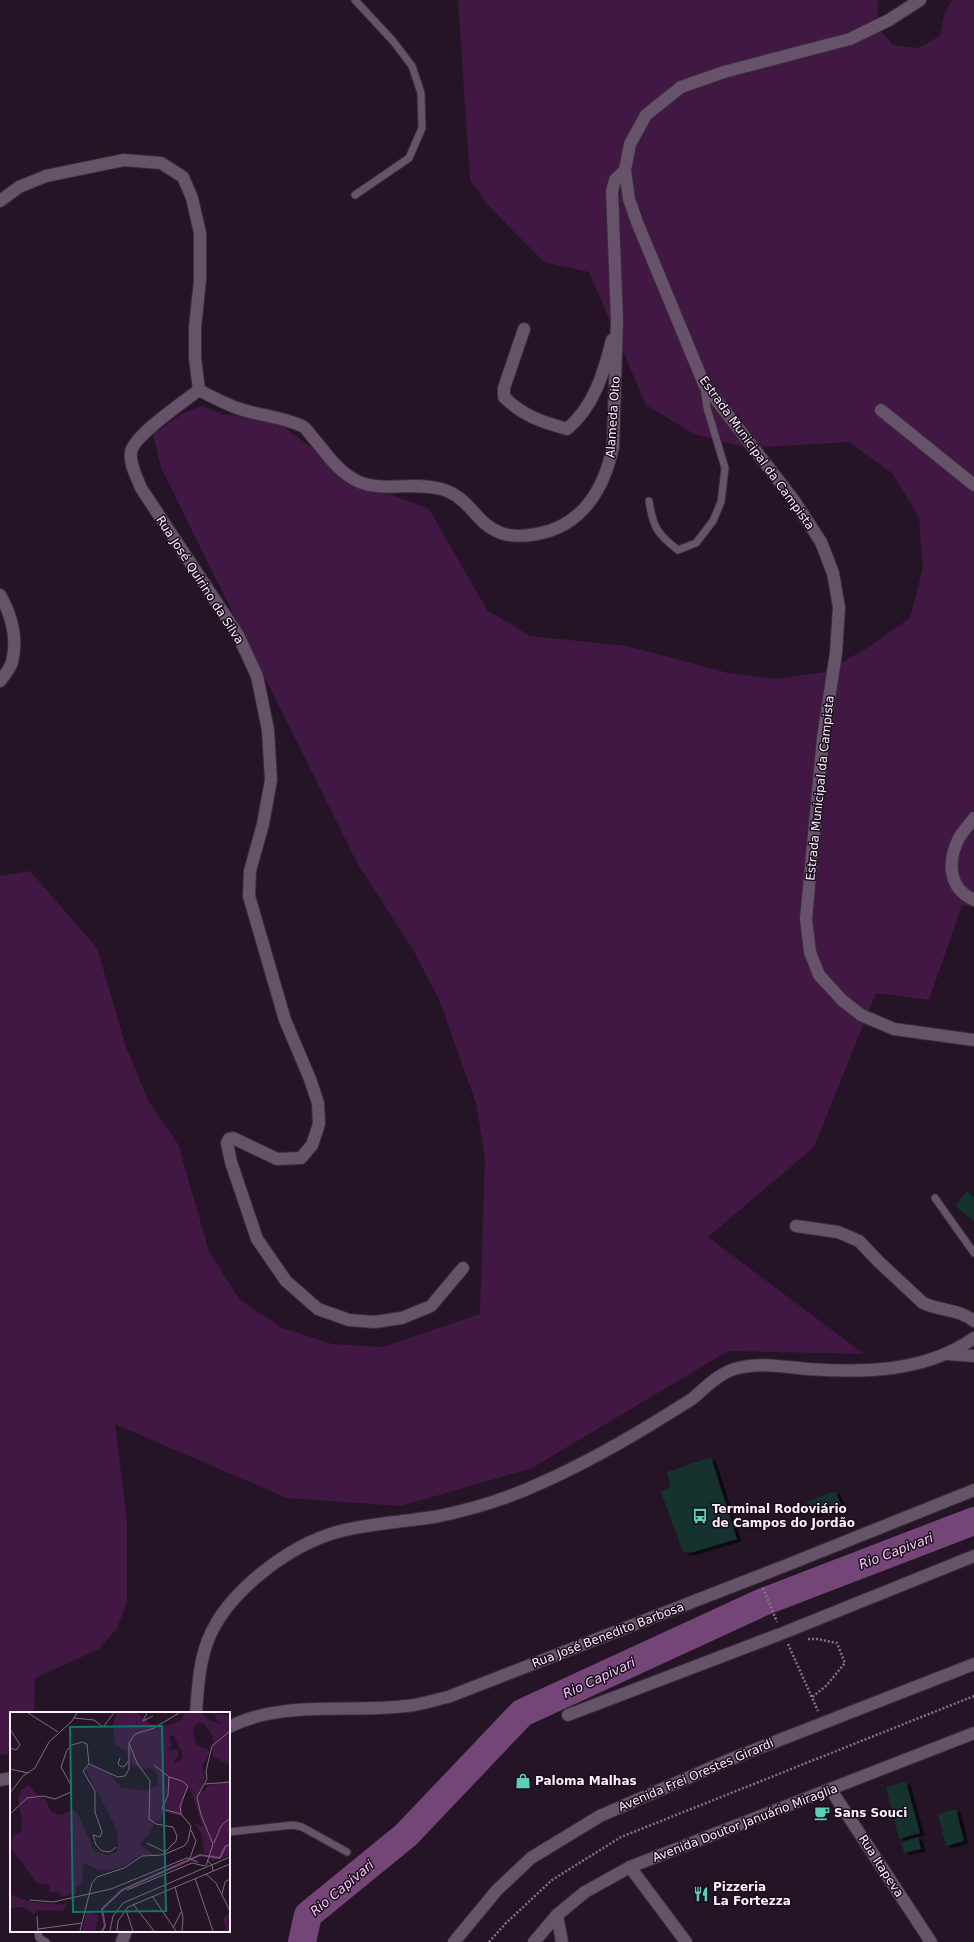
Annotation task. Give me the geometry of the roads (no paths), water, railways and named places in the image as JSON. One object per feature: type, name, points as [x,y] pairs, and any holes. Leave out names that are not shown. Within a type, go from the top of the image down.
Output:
[{"type":"street","name":"Estrada Municipal da Campista","points":[[920,0],[889,20],[850,39],[724,72],[681,87],[646,115],[630,144],[625,170],[629,198],[636,222],[692,360],[704,384],[792,499],[821,542],[833,573],[839,607],[837,638],[823,738],[806,919],[810,952],[819,975],[842,1000],[861,1015],[894,1029],[974,1040]]},
{"type":"street","points":[[0,201],[19,187],[46,176],[124,160],[161,163],[183,177],[192,198],[200,233],[200,280],[195,328],[195,358],[200,390]]},
{"type":"street","name":"Alameda Oito","points":[[200,390],[223,403],[245,410],[286,419],[304,427],[337,469],[358,482],[378,485],[440,489],[456,495],[467,503],[483,523],[501,533],[527,536],[549,532],[574,520],[595,495],[609,465],[613,447],[617,320],[612,191],[615,180],[625,170]]},
{"type":"street","points":[[524,329],[504,388],[504,397],[514,408],[539,422],[567,429],[578,420],[597,390],[617,320]]},
{"type":"street","name":"Rua José Quirino da Silva","points":[[200,390],[154,424],[134,445],[131,453],[132,465],[141,488],[238,635],[257,676],[268,730],[271,780],[263,824],[250,871],[249,896],[284,1020],[310,1079],[318,1103],[319,1124],[312,1145],[301,1158],[277,1159],[233,1138],[229,1139],[227,1143],[228,1155],[257,1239],[286,1281],[318,1309],[349,1320],[374,1322],[402,1318],[431,1306],[463,1268]]},
{"type":"street","points":[[881,410],[974,485]]},
{"type":"street","points":[[0,595],[9,610],[15,634],[12,663],[0,681]]},
{"type":"street","points":[[974,818],[959,839],[952,862],[952,876],[958,888],[966,896],[974,900]]},
{"type":"street","points":[[796,1226],[838,1232],[854,1238],[859,1241],[922,1303],[931,1307],[958,1312],[974,1321]]},
{"type":"street","points":[[196,1712],[201,1661],[208,1639],[221,1614],[256,1579],[291,1552],[320,1538],[341,1532],[440,1516],[491,1502],[540,1484],[600,1453],[667,1415],[690,1400],[721,1374],[738,1368],[761,1365],[838,1371],[876,1370],[915,1364],[947,1354],[974,1338]]},
{"type":"street","points":[[947,1354],[974,1356]]},
{"type":"street","name":"Rua José Benedito Barbosa","points":[[230,1727],[244,1720],[277,1712],[407,1706],[448,1696],[782,1567],[974,1490]]},
{"type":"street","points":[[568,1715],[783,1633],[974,1556]]},
{"type":"street","name":"Avenida Frei Orestes Girardi","points":[[454,1942],[497,1890],[531,1858],[600,1816],[731,1759],[974,1664]]},
{"type":"street","name":"Avenida Doutor Januário Miraglia","points":[[534,1942],[557,1915],[585,1892],[630,1868],[974,1733]]},
{"type":"street","points":[[0,1780],[10,1778]]},
{"type":"street","name":"Rua Itapeva","points":[[831,1790],[931,1942]]},
{"type":"street","points":[[630,1868],[686,1942]]},
{"type":"street","points":[[557,1915],[562,1942]]},
{"type":"street","points":[[122,1942],[126,1932]]},
{"type":"lane","points":[[355,0],[393,41],[412,66],[422,93],[422,128],[409,158],[355,195]]},
{"type":"lane","points":[[648,501],[652,521],[664,539],[678,550],[696,543],[713,521],[721,502],[725,468],[707,408],[704,384]]},
{"type":"lane","points":[[935,1198],[974,1252]]},
{"type":"lane","points":[[230,1832],[292,1825],[302,1827],[347,1852]]},
{"type":"lane","points":[[38,1932],[39,1938],[46,1942]]},
{"type":"waterway","name":"Rio Capivari","points":[[302,1942],[308,1915],[406,1835],[522,1713],[763,1602],[974,1521]]},
{"type":"place","name":"Terminal Rodoviário de Campos do Jordão","points":[[700,1516]]},
{"type":"place","name":"Paloma Malhas","points":[[523,1781]]},
{"type":"place","name":"Sans Souci","points":[[822,1813]]},
{"type":"place","name":"Pizzeria La Fortezza","points":[[701,1894]]}]
